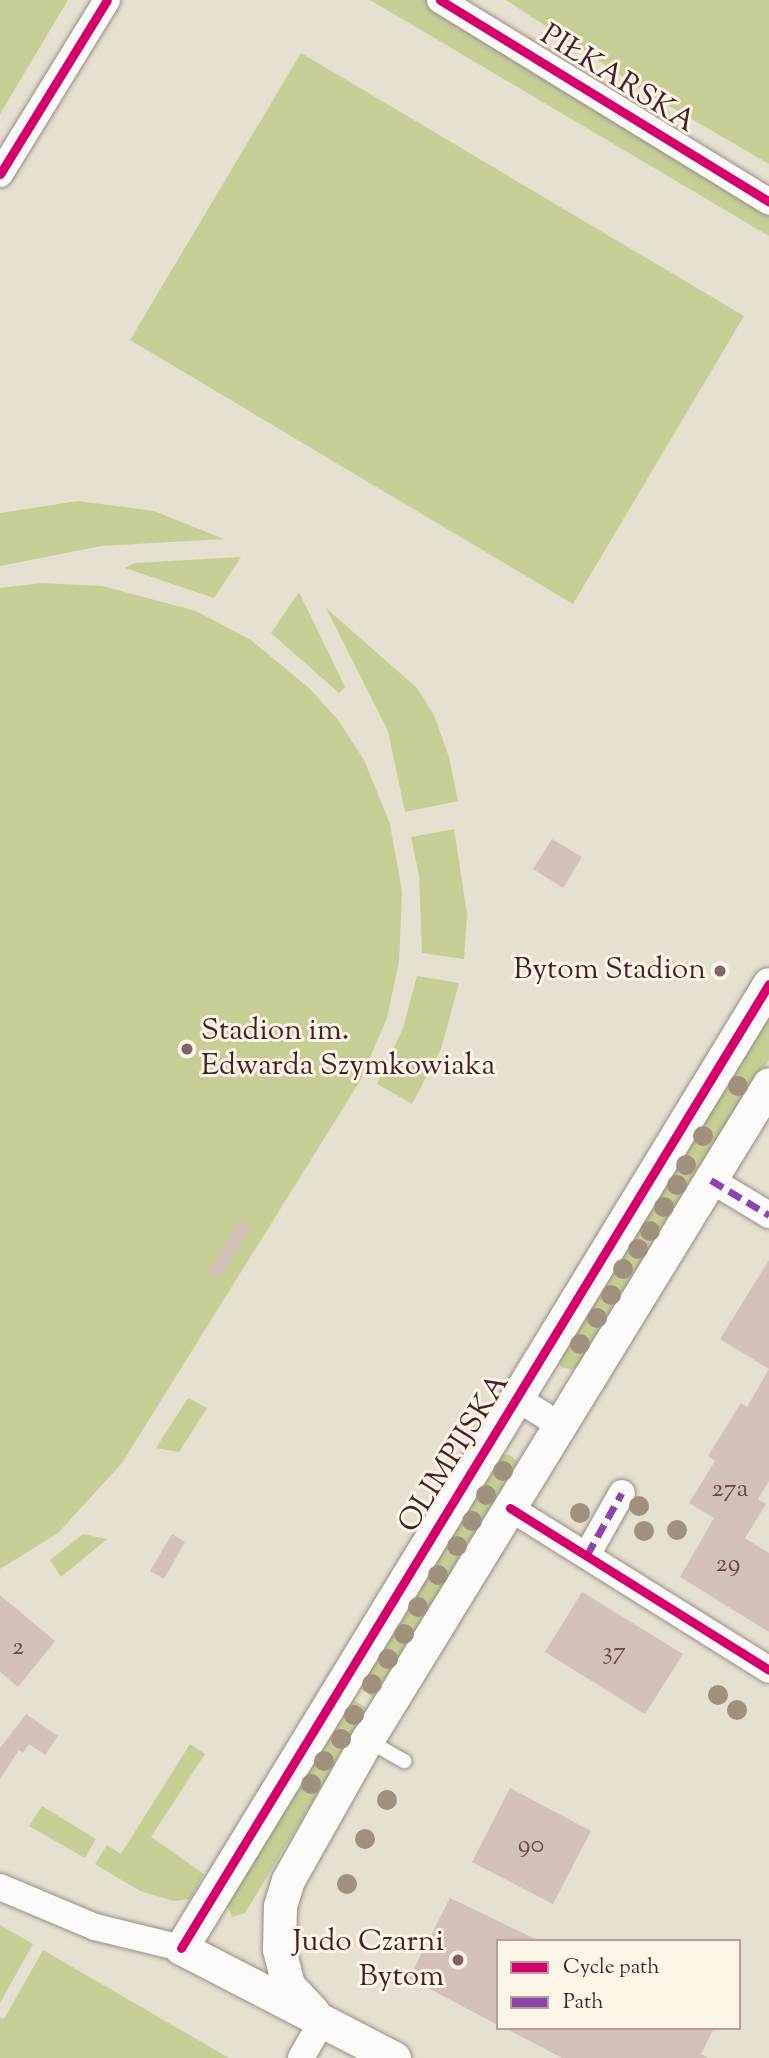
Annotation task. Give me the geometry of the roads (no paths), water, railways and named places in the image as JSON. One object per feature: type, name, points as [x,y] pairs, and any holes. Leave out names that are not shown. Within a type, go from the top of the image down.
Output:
[{"type":"street","points":[[0,174],[107,0]]},
{"type":"street","name":"PIŁKARSKA","points":[[440,0],[769,202]]},
{"type":"street","name":"OLIMPIJSKA","points":[[181,1948],[519,1399],[769,984]]},
{"type":"street","points":[[322,2021],[288,1985],[279,1950],[280,1906],[305,1847],[367,1740],[769,1084]]},
{"type":"street","points":[[711,1180],[769,1215]]},
{"type":"street","points":[[519,1399],[561,1426]]},
{"type":"street","points":[[587,1555],[622,1493]]},
{"type":"street","points":[[510,1508],[769,1670]]},
{"type":"street","points":[[0,1887],[95,1927],[181,1948],[394,2058]]},
{"type":"street","points":[[301,2058],[322,2021]]},
{"type":"lane","points":[[367,1740],[404,1761]]},
{"type":"place","name":"Bytom Stadion","points":[[720,971]]},
{"type":"place","name":"Stadion im. Edwarda Szymkowiaka","points":[[187,1049]]},
{"type":"place","name":"Judo Czarni Bytom","points":[[458,1960]]}]
